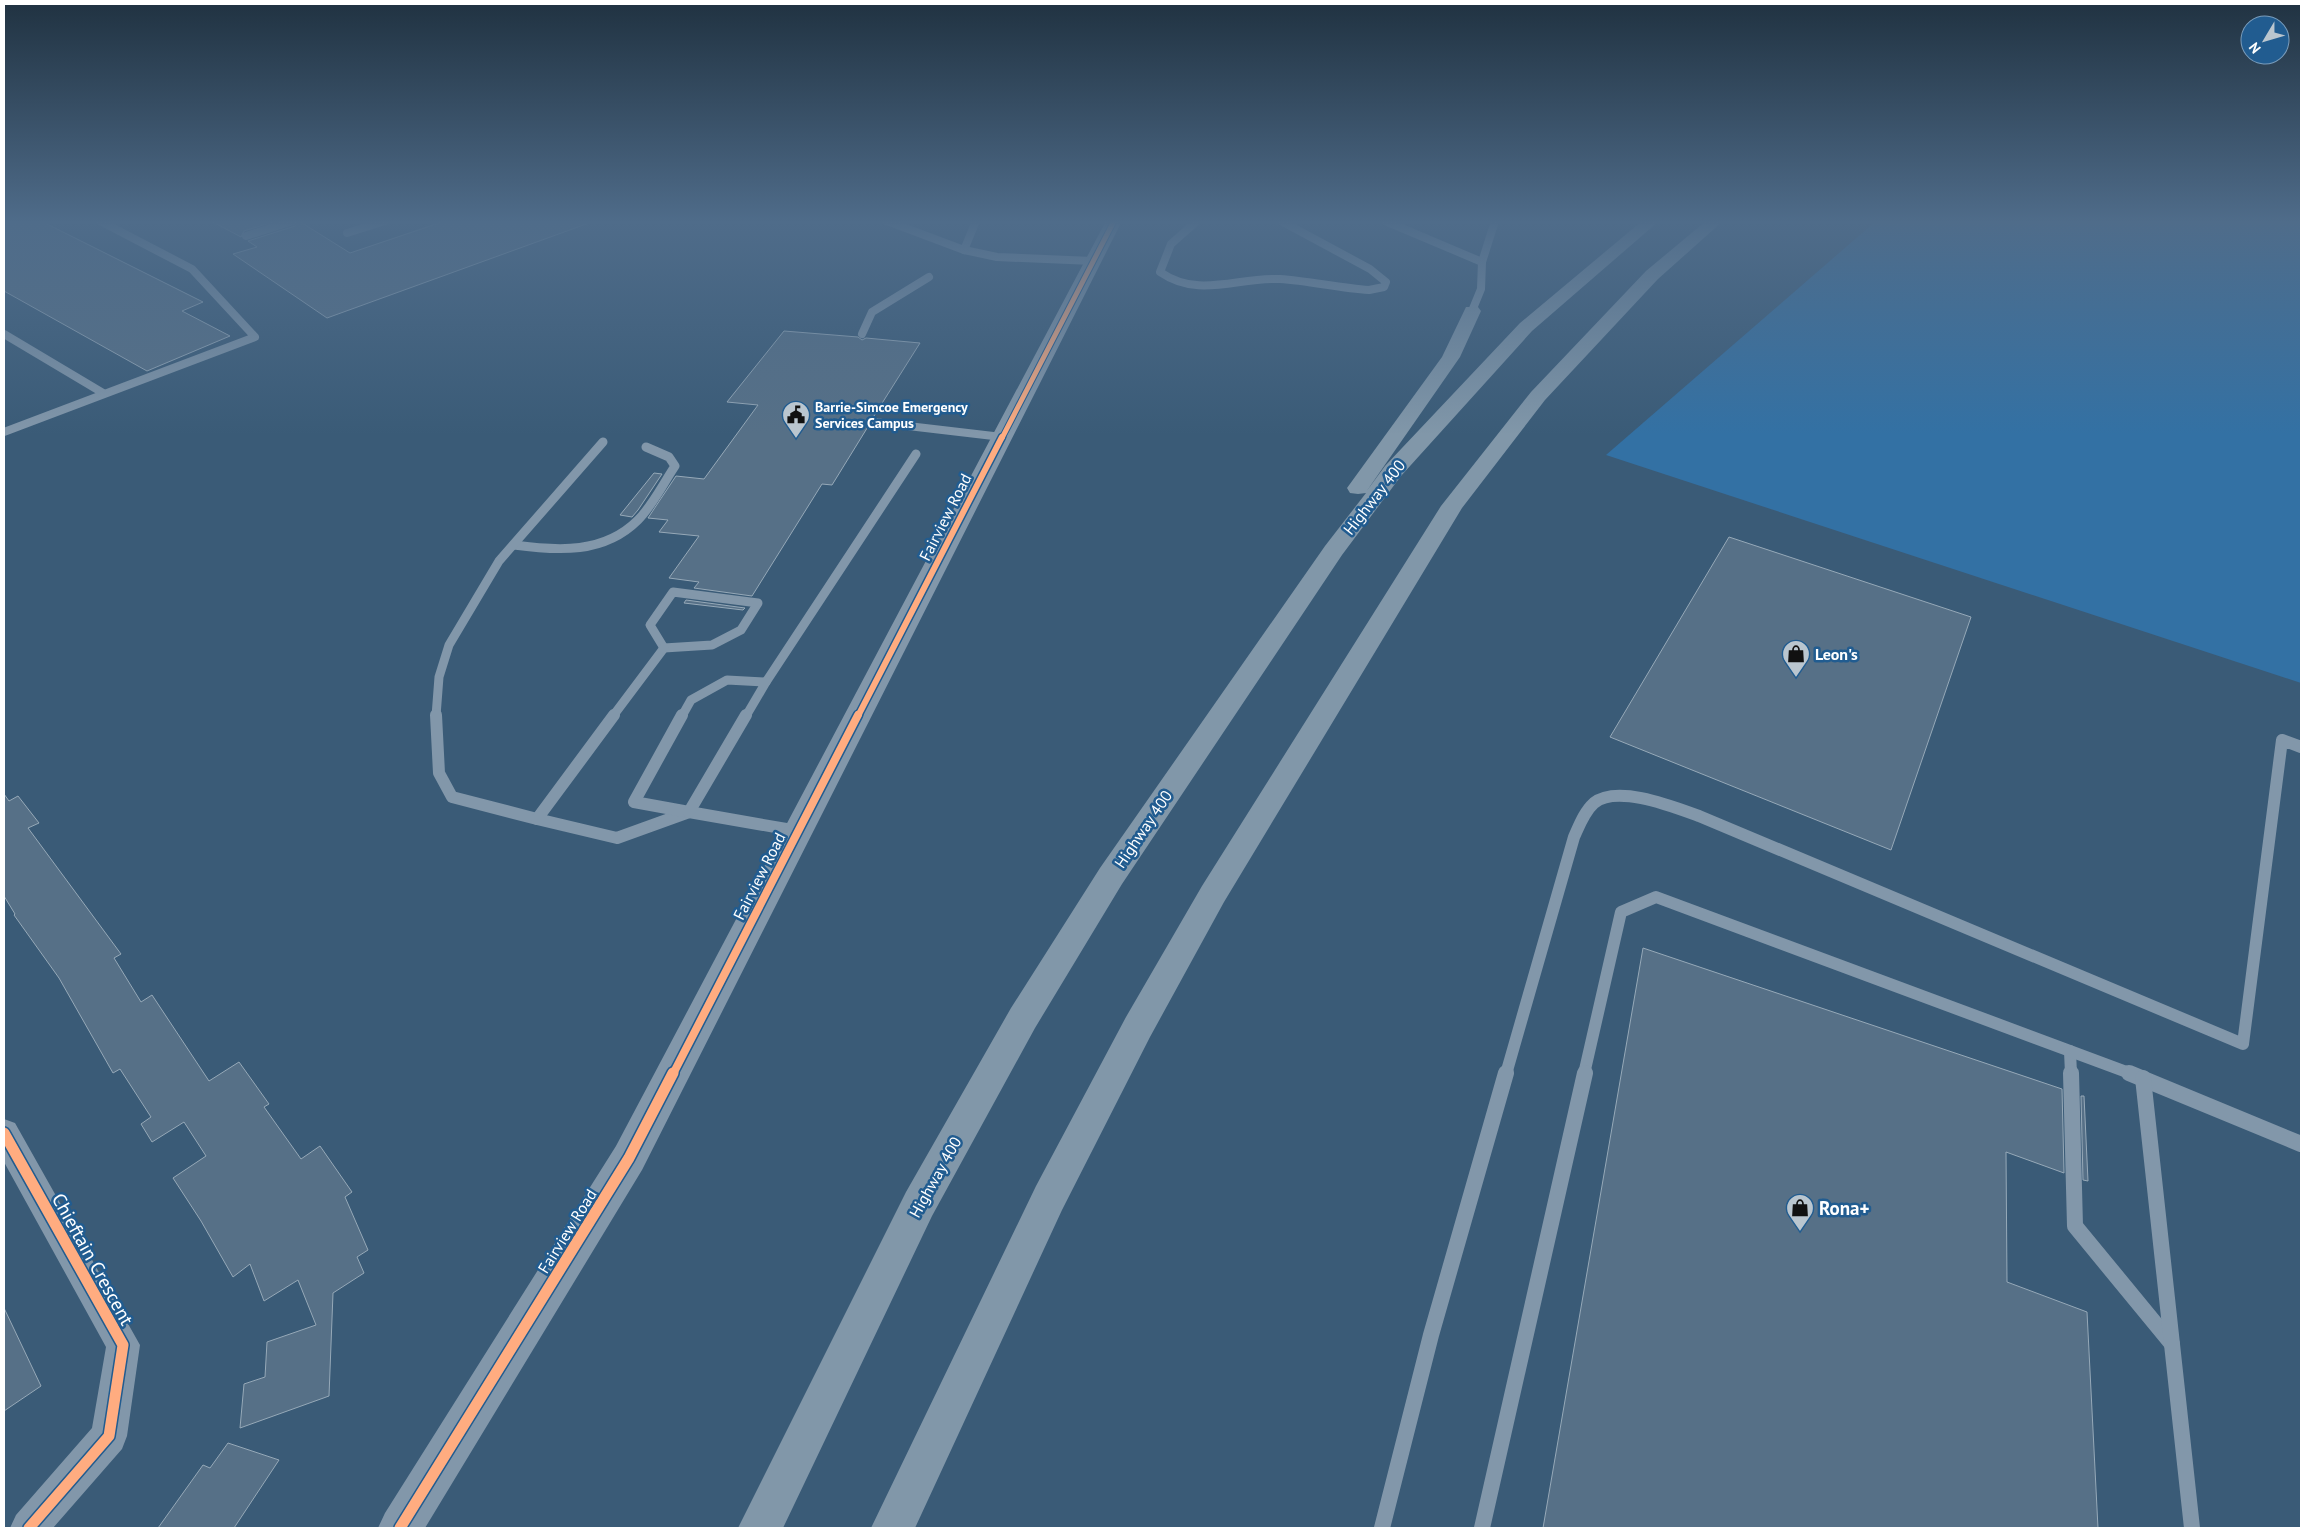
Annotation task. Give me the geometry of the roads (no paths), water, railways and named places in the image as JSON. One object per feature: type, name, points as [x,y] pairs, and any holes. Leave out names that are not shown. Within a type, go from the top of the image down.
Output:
[{"type":"highway","name":"Highway 400","points":[[760,1528],[919,1204],[1023,1018],[1111,876],[1333,551],[1393,471],[1526,327],[1567,292]]},
{"type":"highway","points":[[893,1528],[1049,1198],[1138,1027],[1213,894],[1452,506],[1538,396],[1636,292]]},
{"type":"highway","points":[[1333,551],[1360,484],[1451,357],[1472,311]]},
{"type":"street","name":"Fairview Road","points":[[400,1528],[629,1158],[1077,292]]},
{"type":"street","name":"Chieftain Crescent","points":[[4,1133],[123,1345],[109,1436],[29,1528]]},
{"type":"lane","points":[[4,432],[255,337],[214,292]]},
{"type":"lane","points":[[862,334],[872,312],[904,292]]},
{"type":"lane","points":[[1472,311],[1480,292]]},
{"type":"lane","points":[[4,334],[103,393]]},
{"type":"lane","points":[[874,422],[1002,437]]},
{"type":"lane","points":[[603,442],[499,561],[449,645],[439,677],[435,724],[439,773],[452,797],[617,838],[689,812],[766,682],[916,454]]},
{"type":"lane","points":[[514,545],[565,550],[589,547],[618,535],[638,520],[675,466],[669,457],[646,447]]},
{"type":"lane","points":[[537,819],[664,648],[712,645],[741,630],[758,603],[673,592],[650,625],[664,648]]},
{"type":"lane","points":[[766,682],[727,680],[691,700],[634,802],[798,831]]},
{"type":"lane","points":[[1382,1528],[1431,1334],[1574,837],[1587,810],[1596,802],[1611,796],[1663,803],[1699,816],[2243,1044],[2282,740],[2301,747]]},
{"type":"lane","points":[[1482,1528],[1621,912],[1656,897],[2142,1078],[2301,1144]]},
{"type":"lane","points":[[2070,1051],[2075,1226],[2172,1344]]},
{"type":"lane","points":[[2142,1078],[2192,1528]]},
{"type":"place","name":"Barrie-Simcoe Emergency Services Campus","points":[[796,439]]},
{"type":"place","name":"Leon's","points":[[1796,678]]},
{"type":"place","name":"Rona+","points":[[1800,1232]]}]
